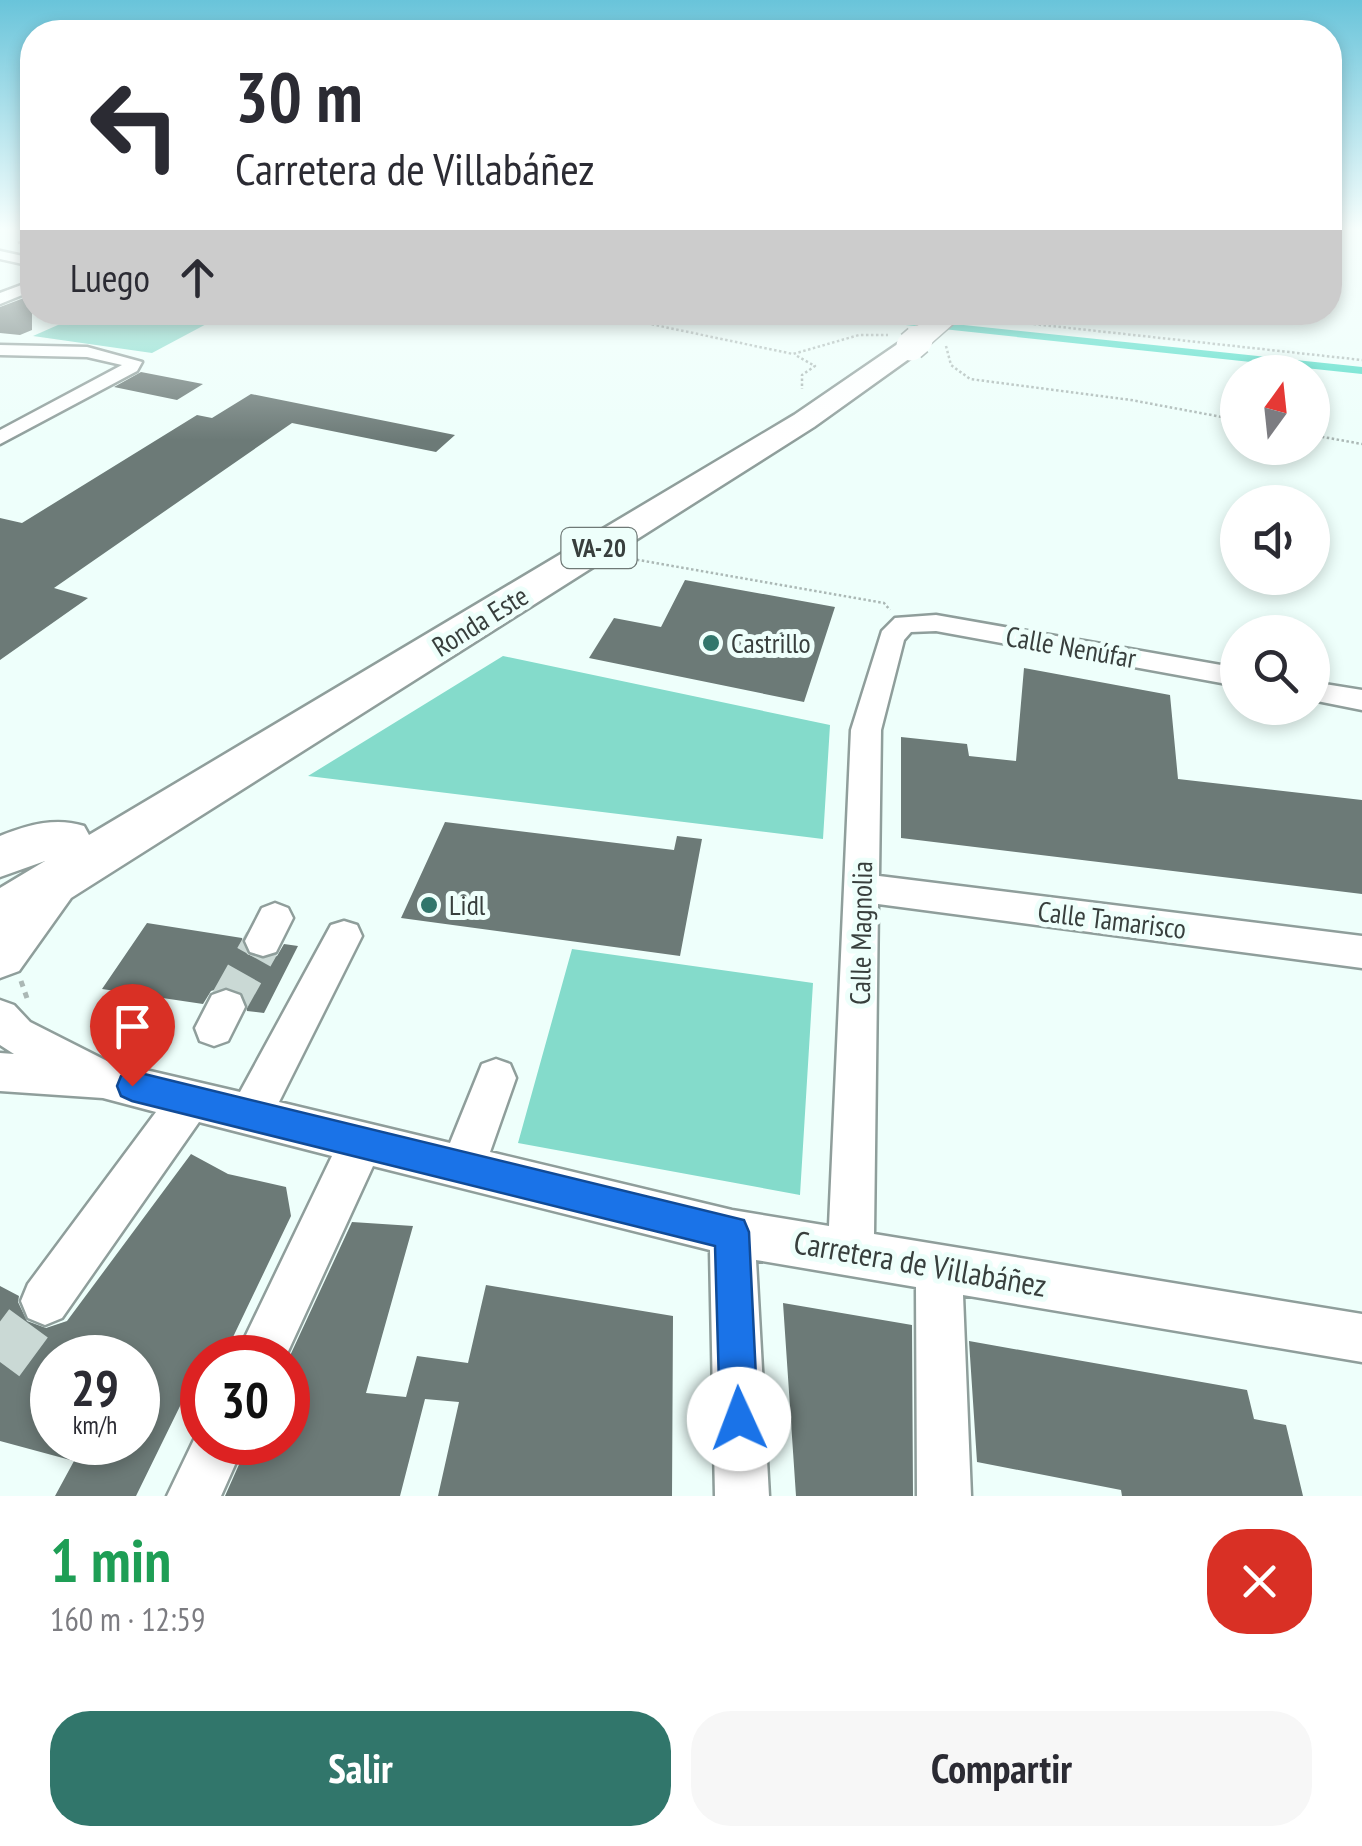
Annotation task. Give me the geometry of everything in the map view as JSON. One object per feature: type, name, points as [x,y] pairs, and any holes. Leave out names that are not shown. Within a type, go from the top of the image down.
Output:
[{"type":"highway","name":"Ronda Este","points":[[899,345],[914,325]]},
{"type":"highway","name":"Ronda Este","points":[[0,914],[62,860],[804,422],[899,345],[930,325]]},
{"type":"highway","points":[[0,857],[35,843],[62,860],[0,954]]},
{"type":"highway","name":"Ronda Este","points":[[0,879],[62,860]]},
{"type":"street","points":[[0,359],[22,349]]},
{"type":"street","points":[[0,350],[106,356],[132,362],[132,367],[0,438]]},
{"type":"street","name":"Calle Nenúfar","points":[[904,624],[936,623],[1220,674]]},
{"type":"street","name":"Calle Magnolia","points":[[851,1251],[866,730],[891,636],[904,624]]},
{"type":"street","points":[[1330,694],[1362,700]]},
{"type":"street","name":"Calle Tamarisco","points":[[863,888],[1362,952]]},
{"type":"street","points":[[250,1114],[344,936]]},
{"type":"street","points":[[0,1017],[16,1035],[103,1079]]},
{"type":"street","points":[[0,1072],[103,1079]]},
{"type":"street","points":[[463,1166],[496,1078]]},
{"type":"street","name":"Carretera de Villabáñez","points":[[103,1079],[732,1232],[1362,1338]]},
{"type":"street","points":[[46,1301],[190,1100]]},
{"type":"street","points":[[271,1335],[362,1142]]},
{"type":"street","points":[[732,1232],[742,1496]]},
{"type":"street","points":[[939,1267],[944,1496]]},
{"type":"street","points":[[194,1496],[208,1465]]},
{"type":"path","points":[[1042,325],[1362,360]]},
{"type":"path","points":[[792,354],[815,366],[802,375],[802,389]]},
{"type":"path","points":[[1330,438],[1362,444]]},
{"type":"path","points":[[618,556],[884,602],[904,624]]},
{"type":"shaded area","points":[[58,325],[204,325],[152,353],[33,336]]},
{"type":"shaded area","points":[[905,325],[964,325],[1248,355],[1220,355],[1220,359]]},
{"type":"shaded area","points":[[1330,364],[1362,367],[1362,374],[1330,371]]},
{"type":"shaded area","points":[[503,656],[830,725],[823,839],[308,776]]},
{"type":"shaded area","points":[[572,949],[813,983],[800,1195],[518,1143]]},
{"type":"building","points":[[20,300],[20,325],[32,325],[32,330],[20,335],[0,333],[0,307]]},
{"type":"building","points":[[141,372],[203,384],[177,400],[114,387]]},
{"type":"building","points":[[251,394],[455,435],[436,452],[292,423],[54,588],[88,598],[0,660],[0,518],[22,523],[197,415],[212,418]]},
{"type":"building","name":"Castrillo","points":[[685,580],[835,607],[804,702],[589,658],[614,618],[661,627]]},
{"type":"building","points":[[1024,668],[1170,695],[1178,779],[1362,800],[1362,894],[901,838],[901,737],[967,744],[969,756],[1016,761]]},
{"type":"building","points":[[445,822],[674,850],[677,836],[702,839],[680,956],[401,918]]},
{"type":"building","points":[[147,923],[242,938],[247,954],[262,960],[277,956],[284,944],[298,946],[264,1013],[247,1011],[243,994],[227,986],[211,991],[203,1004],[102,989]]},
{"type":"building","points":[[191,1154],[228,1174],[286,1187],[291,1216],[234,1335],[180,1335],[180,1406],[160,1447],[160,1335],[30,1335],[30,1449],[0,1441],[0,1286],[19,1296],[27,1321],[46,1328],[67,1321]]},
{"type":"building","points":[[352,1222],[413,1226],[366,1393],[406,1397],[417,1356],[468,1363],[486,1285],[673,1316],[672,1496],[438,1496],[459,1402],[425,1399],[400,1496],[225,1496],[239,1465],[310,1465],[310,1335],[300,1335]]},
{"type":"building","points":[[783,1303],[912,1325],[913,1496],[796,1496]]},
{"type":"building","points":[[969,1341],[1247,1390],[1254,1419],[1286,1425],[1303,1496],[1122,1496],[1121,1490],[977,1462]]},
{"type":"building","points":[[72,1465],[151,1465],[136,1496],[55,1496]]},
{"type":"tunnel","points":[[226,1007],[263,941]]},
{"type":"tunnel","points":[[0,1362],[45,1301]]},
{"type":"place","name":"Castrillo","points":[[711,643]]},
{"type":"place","name":"Lidl","points":[[429,905]]},
{"type":"route","points":[[132,1086],[732,1232],[739,1419]]}]
